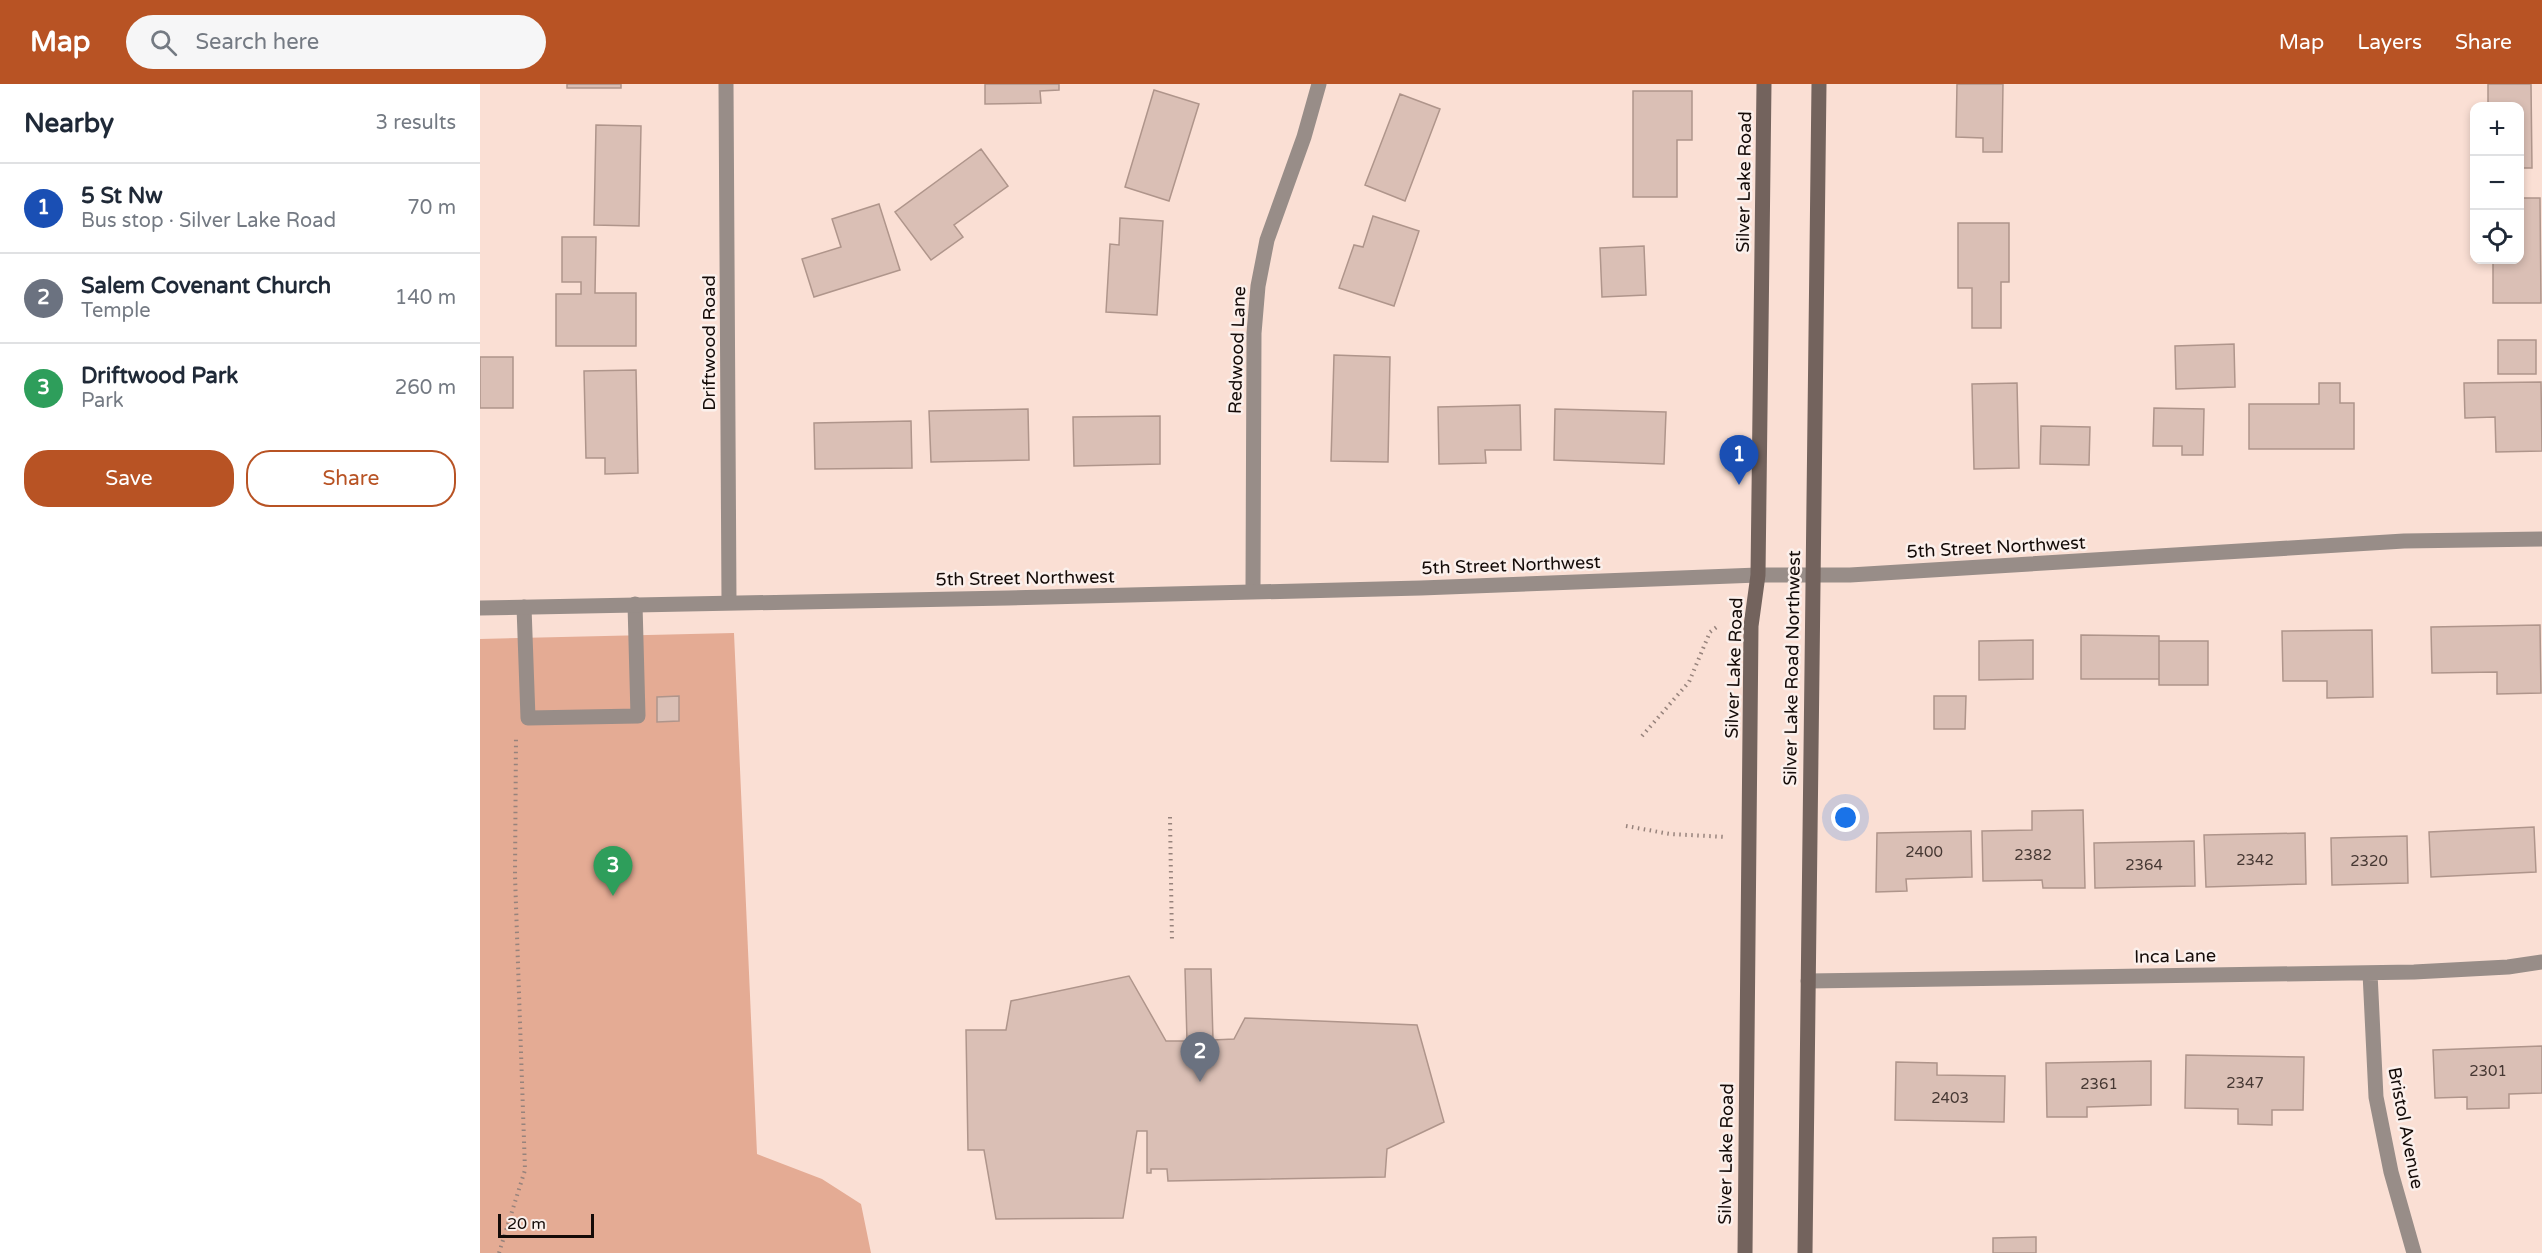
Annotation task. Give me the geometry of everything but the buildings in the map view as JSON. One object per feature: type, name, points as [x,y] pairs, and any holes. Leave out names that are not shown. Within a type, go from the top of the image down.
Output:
[{"type":"main road","name":"Silver Lake Road","points":[[1745,1253],[1751,626],[1758,575],[1764,84]]},
{"type":"main road","name":"Silver Lake Road Northwest","points":[[1805,1253],[1820,84]]},
{"type":"street","name":"Driftwood Road","points":[[726,84],[729,602]]},
{"type":"street","name":"Redwood Lane","points":[[1253,590],[1254,333],[1257,286],[1267,240],[1304,137],[1319,84]]},
{"type":"street","name":"5th Street Northwest","points":[[480,608],[1008,598],[1253,590],[1421,588],[1758,575],[1850,575],[2404,542],[2542,539]]},
{"type":"street","points":[[524,607],[528,718],[638,716],[635,604]]},
{"type":"street","name":"Inca Lane","points":[[1808,981],[2370,973],[2508,967],[2542,962]]},
{"type":"street","name":"Bristol Avenue","points":[[2370,973],[2376,1097],[2391,1172],[2414,1253]]},
{"type":"path","points":[[1642,736],[1689,682],[1710,632],[1718,626]]},
{"type":"path","points":[[499,1253],[525,1170],[515,876],[515,761],[516,727],[528,718]]},
{"type":"path","points":[[1170,817],[1172,942]]},
{"type":"path","points":[[1626,826],[1670,834],[1749,838]]},
{"type":"shaded area","points":[[734,633],[757,1154],[822,1179],[861,1204],[871,1253],[480,1253],[480,639]]},
{"type":"place","name":"5 St Nw","points":[[1739,485]]},
{"type":"place","name":"Driftwood Park","points":[[613,896]]},
{"type":"place","name":"Salem Covenant Church","points":[[1200,1082]]}]
